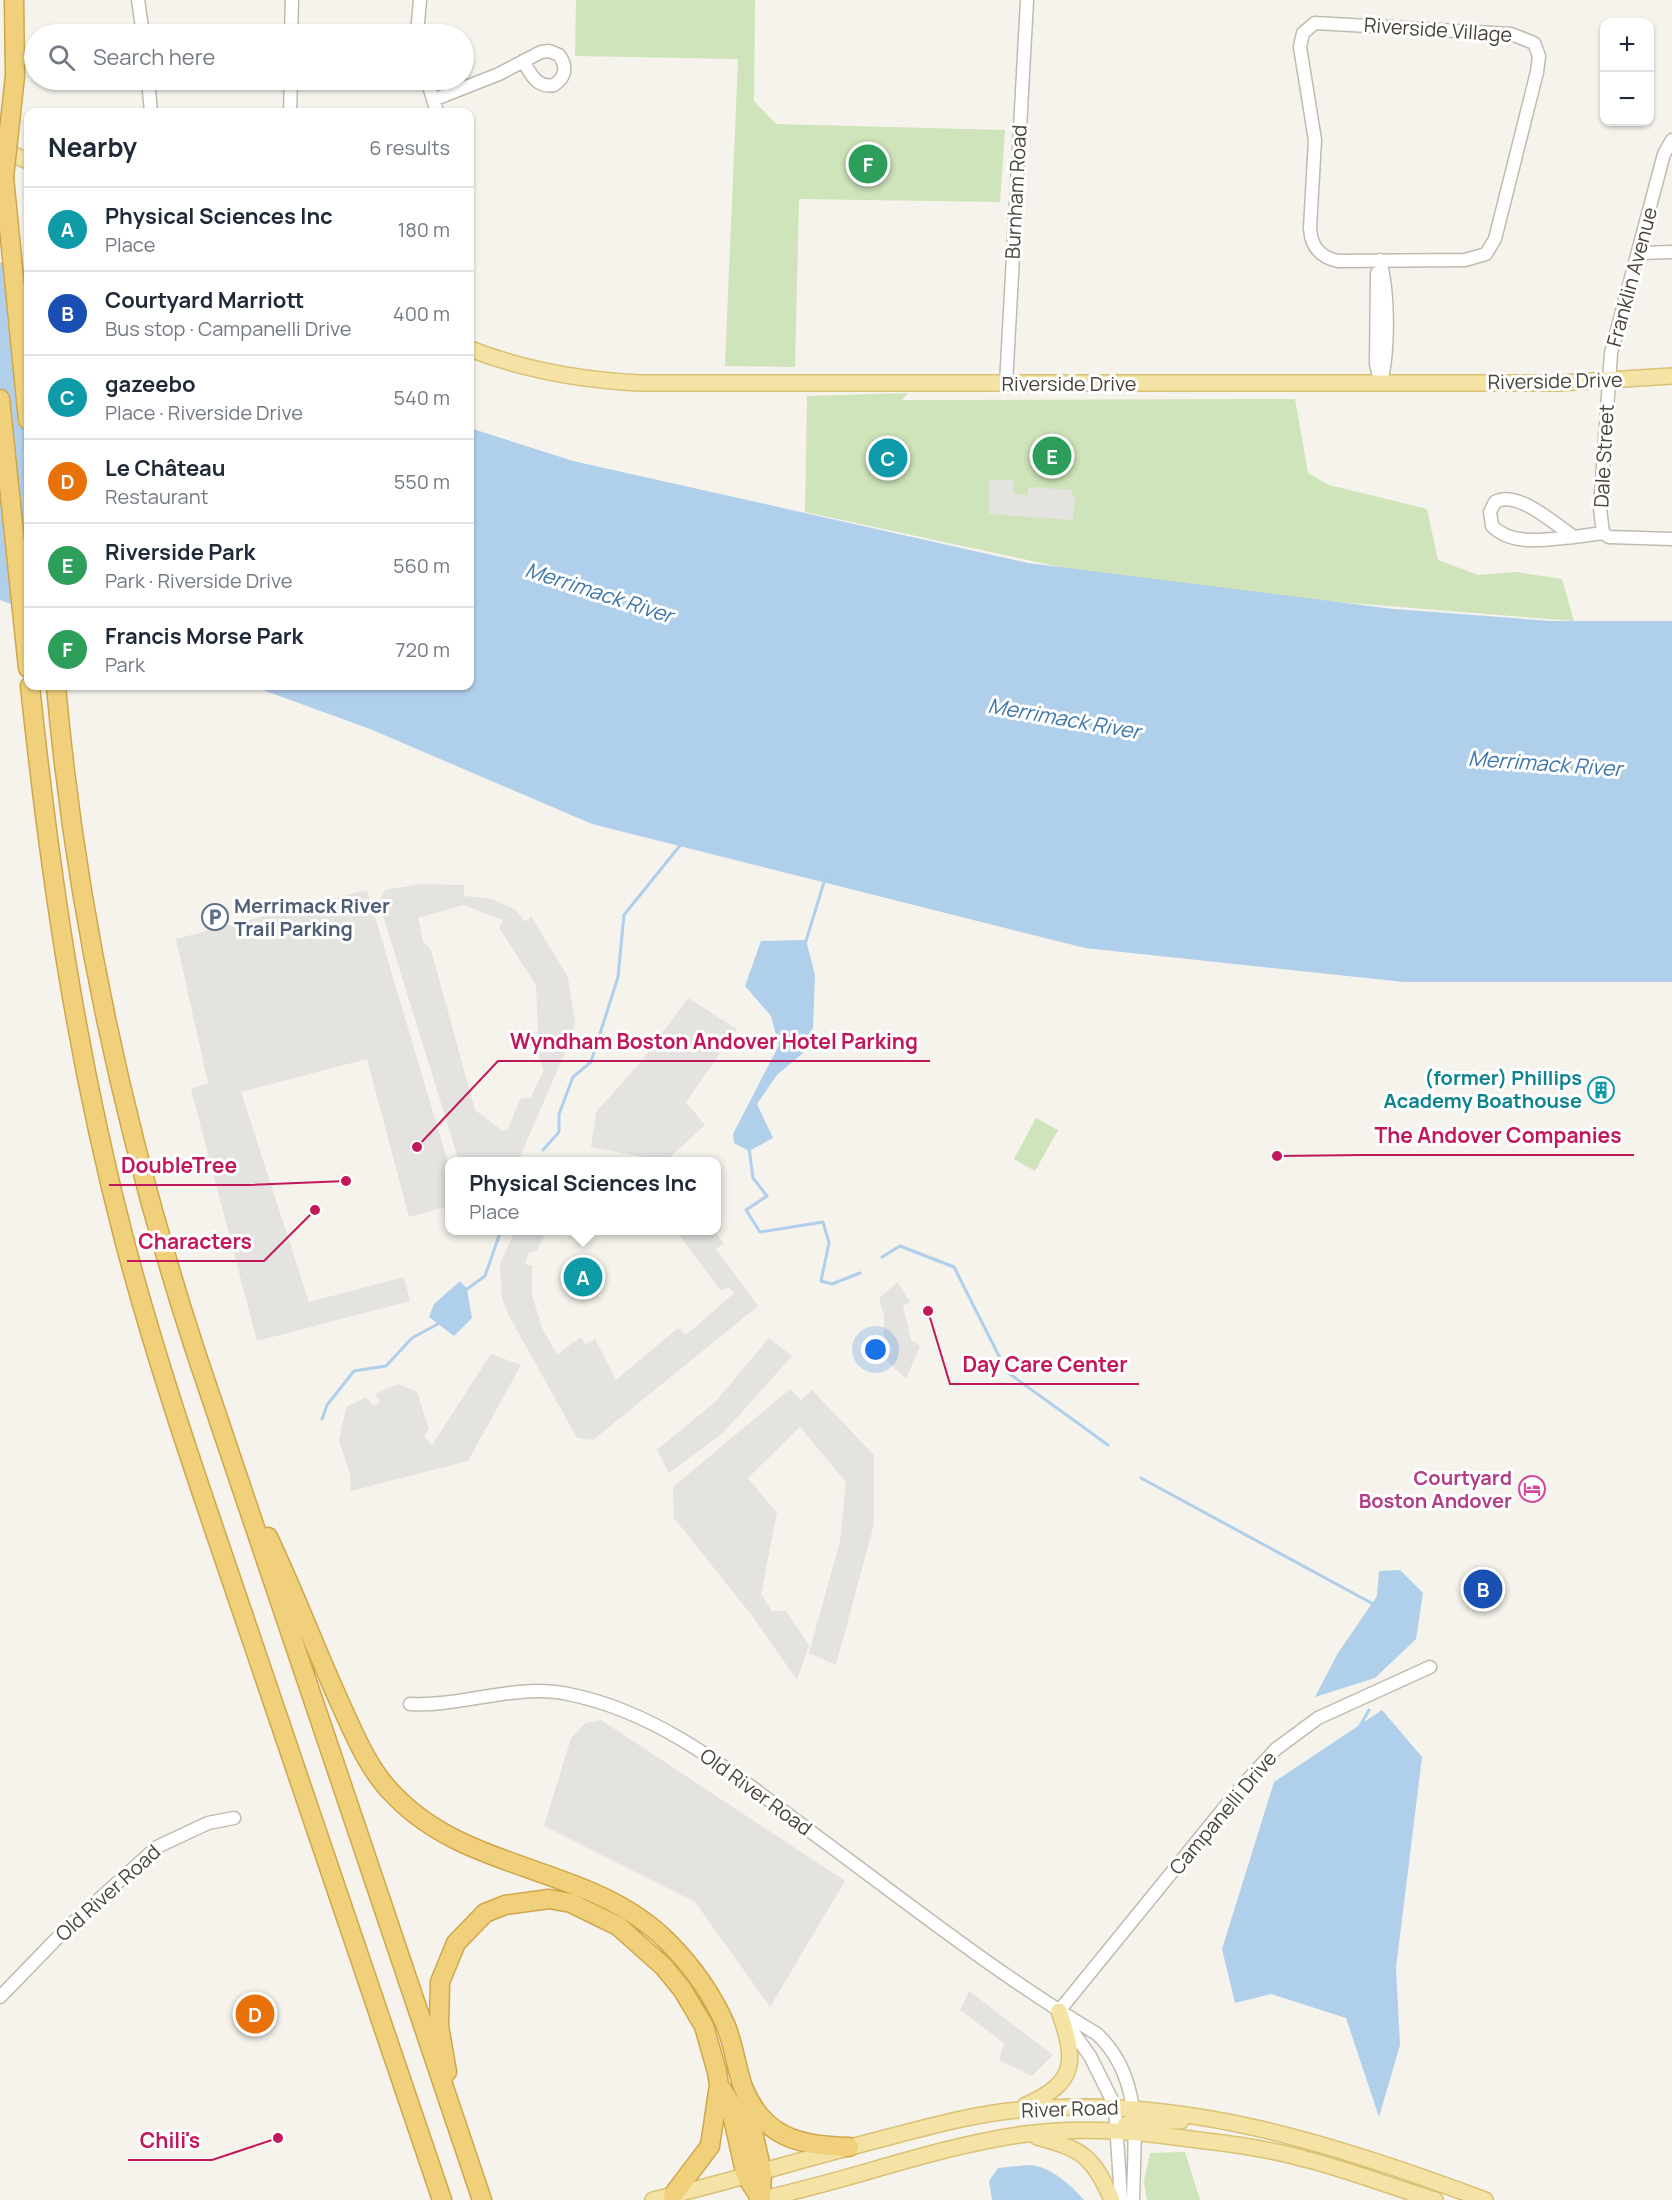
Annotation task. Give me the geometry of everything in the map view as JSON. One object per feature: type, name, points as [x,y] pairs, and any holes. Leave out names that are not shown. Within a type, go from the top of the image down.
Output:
[{"type":"highway","points":[[4,177],[15,76],[14,0]]},
{"type":"highway","points":[[0,139],[24,380]]},
{"type":"highway","points":[[0,399],[24,630]]},
{"type":"highway","points":[[56,690],[66,780],[86,915],[119,1079],[158,1233],[231,1457],[482,2200]]},
{"type":"highway","points":[[31,691],[45,825],[61,941],[92,1106],[123,1237],[176,1413],[442,2200]]},
{"type":"highway","points":[[231,1457],[289,1581],[348,1721],[377,1775],[395,1797],[419,1818],[461,1845],[589,1888],[648,1923],[678,1953],[713,1998],[727,2028],[743,2086],[759,2200]]},
{"type":"highway","points":[[456,2124],[438,2004],[440,1982],[446,1962],[456,1943],[485,1913],[505,1905],[530,1900],[571,1903],[618,1926],[640,1944],[664,1967],[694,2007],[710,2047],[719,2085],[729,2101],[754,2174]]},
{"type":"highway","points":[[674,2195],[710,2146],[719,2085]]},
{"type":"highway","points":[[743,2086],[755,2109],[779,2133],[807,2144],[849,2147]]},
{"type":"main road","points":[[0,149],[24,159]]},
{"type":"main road","name":"Riverside Drive","points":[[474,350],[533,368],[610,381],[1006,384],[1381,383],[1607,381],[1672,376]]},
{"type":"main road","points":[[1015,2110],[1061,2085],[1068,2069],[1070,2053],[1059,2011]]},
{"type":"main road","name":"River Road","points":[[653,2200],[933,2126],[1015,2110],[1115,2106],[1134,2120],[1286,2154],[1435,2200]]},
{"type":"main road","name":"River Road","points":[[759,2200],[835,2181],[854,2173],[1025,2134],[1118,2129],[1134,2120],[1181,2112],[1241,2124],[1361,2157],[1485,2200]]},
{"type":"main road","points":[[1025,2134],[1071,2148],[1089,2159],[1096,2167],[1112,2200]]},
{"type":"street","points":[[138,0],[142,24]]},
{"type":"street","points":[[291,24],[292,0]]},
{"type":"street","points":[[418,24],[420,0]]},
{"type":"street","name":"Burnham Road","points":[[1006,384],[1027,0]]},
{"type":"street","name":"Riverside Village","points":[[1326,22],[1512,34],[1528,38],[1538,49],[1537,72],[1490,251],[1470,259],[1380,260],[1331,259],[1323,256],[1313,244],[1311,228],[1315,140],[1300,47],[1303,33],[1315,23],[1326,22]]},
{"type":"street","points":[[474,86],[523,61]]},
{"type":"street","points":[[149,90],[151,108]]},
{"type":"street","points":[[290,108],[291,90]]},
{"type":"street","points":[[431,90],[435,106],[466,90]]},
{"type":"street","name":"Franklin Avenue","points":[[1607,381],[1611,353],[1664,154],[1672,140]]},
{"type":"street","points":[[1639,253],[1672,252]]},
{"type":"street","points":[[1380,260],[1376,276],[1376,364],[1381,383]]},
{"type":"street","name":"Dale Street","points":[[1607,381],[1600,508],[1602,532],[1617,539],[1672,539]]},
{"type":"street","points":[[1574,537],[1513,499],[1498,500],[1490,512],[1492,526],[1512,538],[1527,540],[1574,537],[1602,532]]},
{"type":"street","name":"Campanelli Drive","points":[[1059,2011],[1242,1786],[1276,1749],[1318,1718],[1430,1667]]},
{"type":"street","name":"Old River Road","points":[[410,1704],[430,1705],[507,1692],[565,1693],[594,1700],[648,1720],[730,1772],[995,1970],[1097,2034],[1110,2046],[1126,2079],[1134,2120],[1132,2200]]},
{"type":"street","name":"Old River Road","points":[[0,1997],[66,1929],[157,1847],[208,1823],[234,1818]]},
{"type":"street","name":"Old River Road","points":[[1059,2011],[1090,2056],[1115,2106],[1120,2200]]},
{"type":"green space","points":[[576,0],[755,0],[754,101],[776,124],[1005,130],[1000,202],[799,199],[795,367],[725,366],[738,59],[575,56]]},
{"type":"green space","points":[[908,393],[902,400],[1295,399],[1308,473],[1329,485],[1427,509],[1438,560],[1478,575],[1516,572],[1562,579],[1574,621],[1326,601],[1065,568],[805,512],[807,396]]},
{"type":"green space","points":[[1036,1118],[1058,1130],[1035,1171],[1014,1159]]},
{"type":"green space","points":[[1185,2152],[1200,2200],[1147,2200],[1144,2181],[1150,2153]]},
{"type":"shaded area","points":[[989,480],[1013,480],[1014,494],[1028,495],[1028,487],[1071,490],[1072,495],[1075,495],[1073,520],[989,514]]},
{"type":"shaded area","points":[[420,884],[464,885],[464,896],[492,899],[516,910],[525,922],[531,916],[568,977],[575,1022],[571,1039],[520,1157],[458,1157],[379,903],[385,890]],"holes":[[[463,905],[503,920],[499,928],[536,985],[539,1056],[544,1070],[531,1097],[520,1099],[508,1129],[503,1131],[475,1110],[431,950],[423,941],[418,918]]]},
{"type":"shaded area","points":[[367,890],[446,1157],[445,1207],[409,1217],[367,1059],[241,1092],[309,1302],[404,1277],[410,1301],[257,1341],[191,1089],[208,1083],[176,939]]},
{"type":"shaded area","points":[[688,998],[737,1029],[686,1102],[705,1125],[670,1157],[645,1157],[591,1147],[596,1112],[640,1063]]},
{"type":"shaded area","points":[[513,1235],[545,1235],[537,1250],[528,1253],[525,1264],[532,1266],[532,1295],[542,1328],[557,1354],[581,1337],[585,1344],[595,1339],[616,1380],[678,1328],[686,1335],[734,1293],[729,1287],[721,1291],[679,1235],[717,1235],[724,1243],[716,1249],[758,1306],[593,1440],[577,1438],[508,1314],[502,1297],[500,1264]]},
{"type":"shaded area","points":[[898,1282],[910,1302],[903,1306],[911,1340],[920,1346],[906,1379],[884,1358],[884,1315],[879,1298]]},
{"type":"shaded area","points":[[769,1338],[792,1356],[723,1433],[669,1473],[657,1450],[716,1401]]},
{"type":"shaded area","points":[[491,1354],[521,1365],[468,1461],[351,1491],[350,1474],[339,1440],[346,1407],[366,1397],[373,1406],[380,1402],[375,1394],[398,1384],[417,1392],[429,1429],[424,1437],[432,1445]]},
{"type":"shaded area","points":[[790,1389],[801,1400],[812,1390],[874,1455],[874,1524],[836,1665],[809,1653],[840,1541],[846,1482],[800,1427],[748,1478],[777,1513],[761,1594],[772,1611],[786,1611],[809,1645],[797,1680],[753,1617],[674,1518],[673,1487]]},
{"type":"shaded area","points":[[601,1720],[845,1881],[770,2007],[695,1902],[544,1826],[571,1738],[585,1723]]},
{"type":"shaded area","points":[[969,1991],[1053,2055],[1032,2076],[999,2060],[1004,2043],[960,2010]]},
{"type":"water","points":[[0,262],[24,271],[24,609],[0,600]]},
{"type":"water","name":"Merrimack River","points":[[474,429],[573,461],[1028,563],[1394,609],[1551,621],[1672,621],[1672,982],[1404,982],[1085,948],[592,824],[370,729],[263,690],[474,690]]},
{"type":"water","points":[[806,940],[815,975],[813,1027],[803,1053],[777,1075],[757,1104],[773,1138],[749,1151],[734,1143],[733,1134],[779,1045],[771,1016],[745,986],[761,941]]},
{"type":"water","points":[[460,1281],[467,1289],[472,1318],[454,1336],[429,1317],[434,1304]]},
{"type":"water","points":[[1400,1570],[1423,1593],[1416,1639],[1375,1678],[1315,1697],[1338,1653],[1377,1596],[1379,1571]]},
{"type":"water","points":[[1382,1710],[1422,1757],[1396,1968],[1400,2045],[1379,2117],[1346,2018],[1271,1994],[1235,2003],[1222,1949],[1274,1782]]},
{"type":"water","points":[[1029,2165],[1052,2172],[1084,2200],[992,2200],[989,2181],[998,2168]]},
{"type":"waterway","points":[[543,1150],[559,1132],[559,1114],[573,1077],[591,1062],[618,977],[624,915],[682,843]]},
{"type":"waterway","points":[[805,944],[825,879]]},
{"type":"waterway","points":[[749,1148],[753,1178],[767,1196],[746,1210],[760,1232],[823,1222],[829,1243],[821,1281],[832,1284],[860,1273]]},
{"type":"waterway","points":[[467,1289],[485,1276],[499,1235]]},
{"type":"waterway","points":[[882,1257],[900,1246],[954,1267],[1007,1372],[1108,1445]]},
{"type":"waterway","points":[[322,1419],[327,1405],[354,1371],[386,1366],[412,1338],[438,1324]]},
{"type":"waterway","points":[[1141,1478],[1375,1605]]},
{"type":"waterway","points":[[1360,1726],[1369,1710]]},
{"type":"place","name":"Francis Morse Park","points":[[868,164]]},
{"type":"place","name":"Riverside Park","points":[[1052,456]]},
{"type":"place","name":"gazeebo","points":[[888,458]]},
{"type":"place","name":"Merrimack River Trail Parking","points":[[215,917]]},
{"type":"place","name":"(former) Phillips Academy Boathouse","points":[[1601,1090]]},
{"type":"place","name":"Wyndham Boston Andover Hotel Parking","points":[[417,1147]]},
{"type":"place","name":"The Andover Companies","points":[[1277,1156]]},
{"type":"place","name":"DoubleTree","points":[[346,1181]]},
{"type":"place","name":"Characters","points":[[315,1210]]},
{"type":"place","name":"Physical Sciences Inc","points":[[583,1277]]},
{"type":"place","name":"Day Care Center","points":[[928,1311]]},
{"type":"place","name":"Courtyard Boston Andover","points":[[1532,1489]]},
{"type":"place","name":"Courtyard Marriott","points":[[1483,1589]]},
{"type":"place","name":"Le Château","points":[[255,2014]]},
{"type":"place","name":"Chili's","points":[[278,2138]]}]
